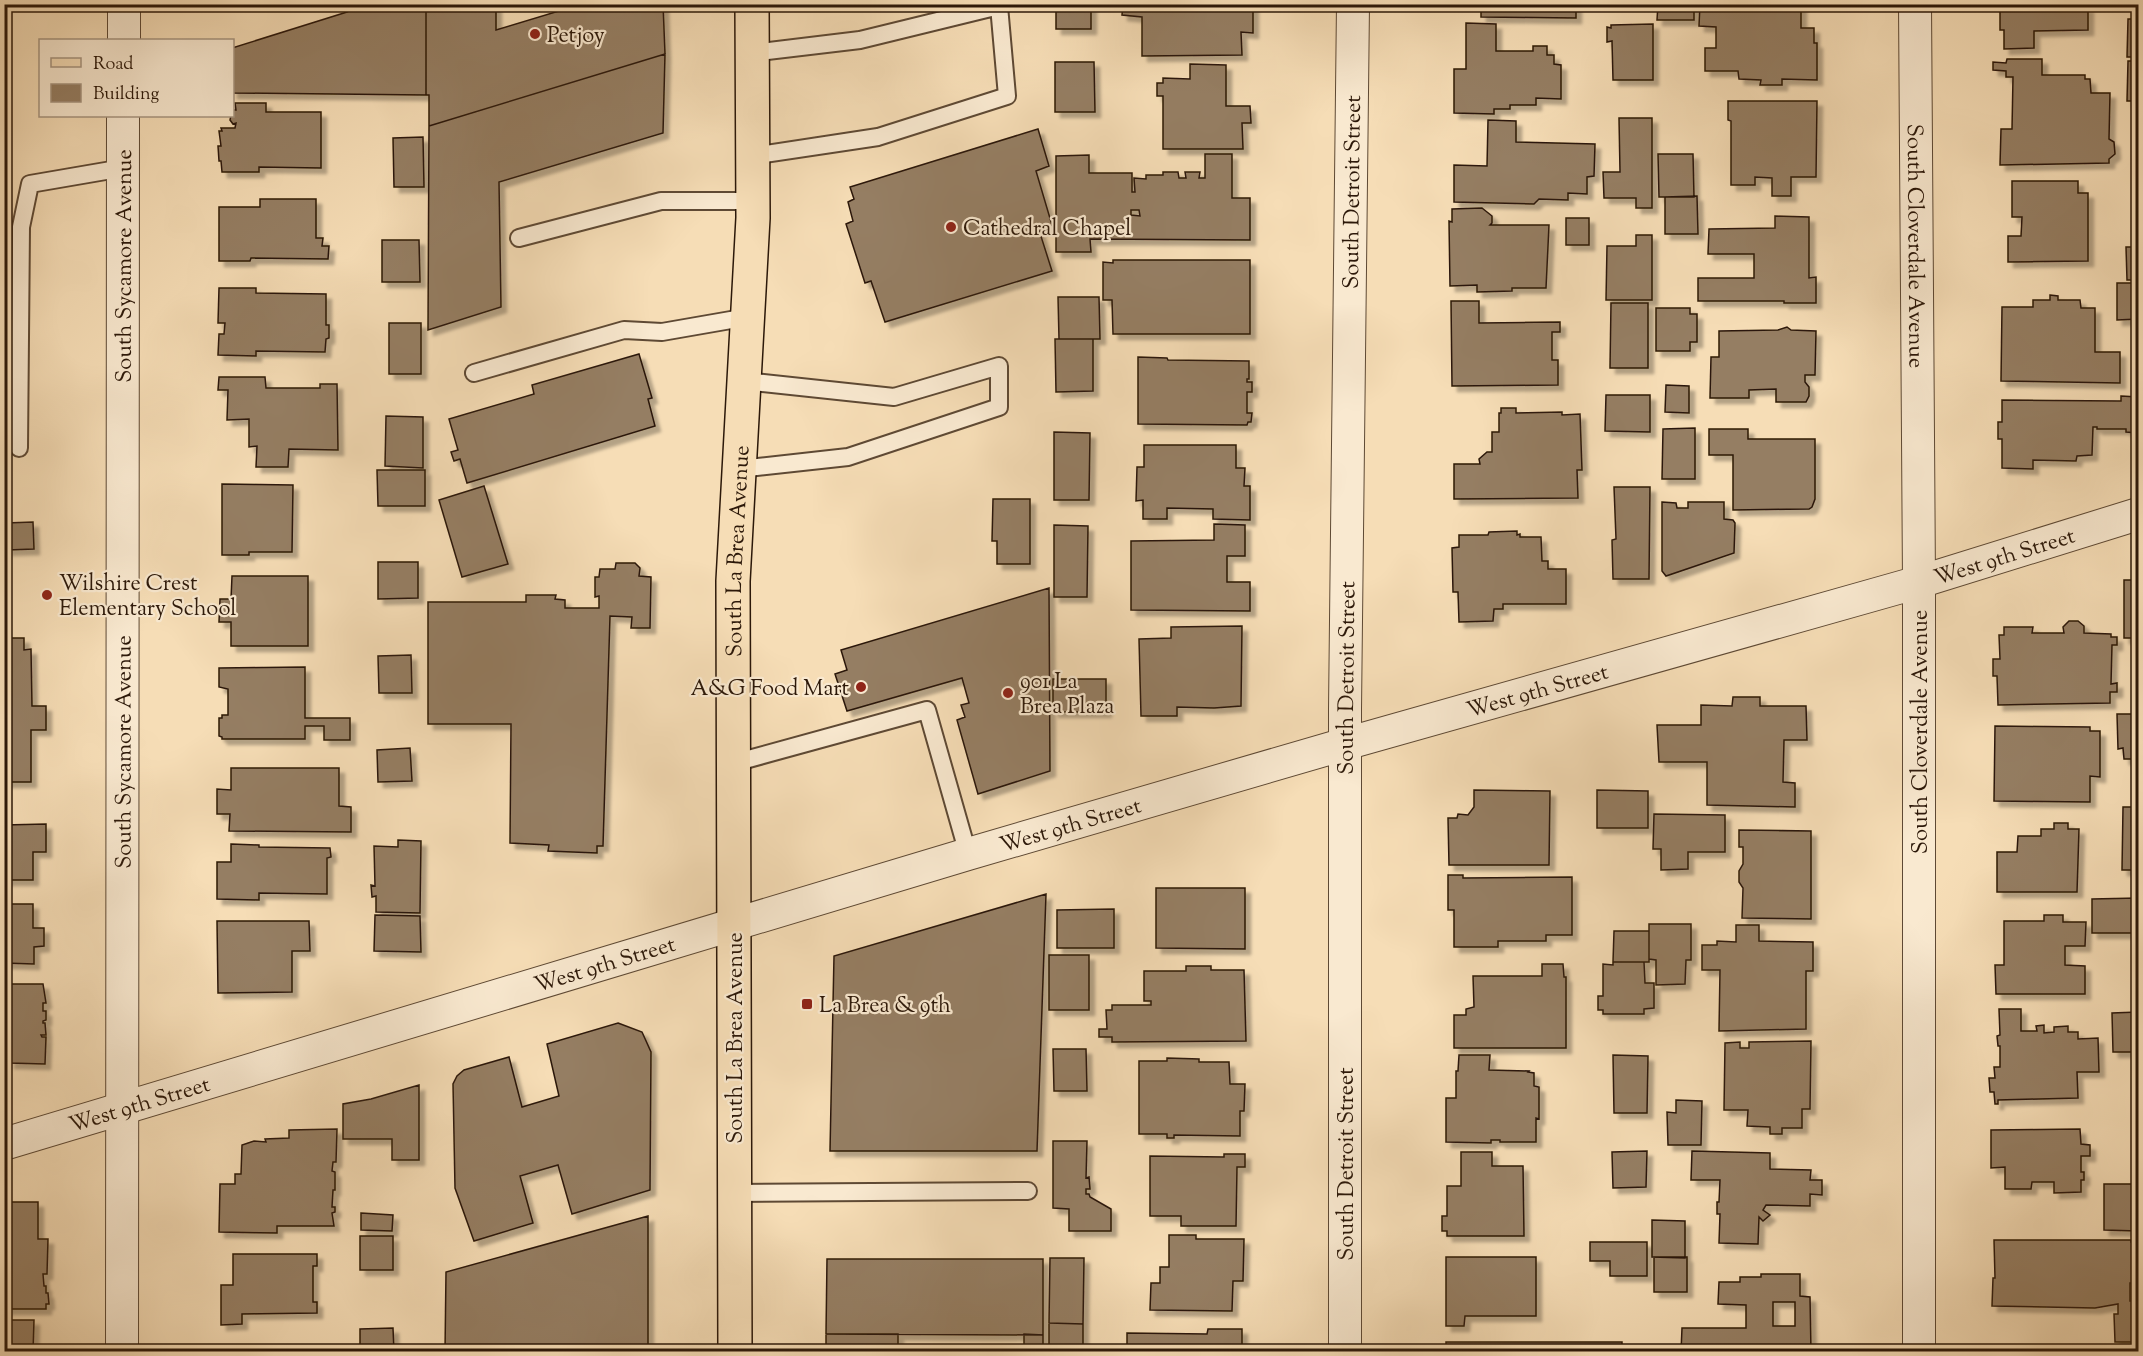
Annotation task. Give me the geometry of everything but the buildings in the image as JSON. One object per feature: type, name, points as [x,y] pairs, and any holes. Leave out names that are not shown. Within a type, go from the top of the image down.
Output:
[{"type":"main road","name":"South La Brea Avenue","points":[[735,1352],[732,581],[753,201],[752,4]]},
{"type":"street","points":[[124,4],[124,39]]},
{"type":"street","name":"South Detroit Street","points":[[1345,1352],[1345,744],[1353,4]]},
{"type":"street","name":"South Cloverdale Avenue","points":[[1915,4],[1919,582],[1919,1352]]},
{"type":"street","name":"South Sycamore Avenue","points":[[122,1352],[123,117]]},
{"type":"street","name":"West 9th Street","points":[[4,1144],[968,854],[1345,744],[1919,582],[2139,514]]},
{"type":"lane","points":[[752,53],[860,40],[999,6],[1007,96],[878,137],[752,156]]},
{"type":"lane","points":[[19,448],[21,227],[30,184],[123,168]]},
{"type":"lane","points":[[519,238],[661,201],[753,201]]},
{"type":"lane","points":[[474,373],[624,330],[662,332],[748,317]]},
{"type":"lane","points":[[739,469],[848,457],[999,407],[999,366],[894,398],[744,381]]},
{"type":"lane","points":[[734,763],[927,710],[968,854]]},
{"type":"lane","points":[[735,1193],[1028,1191]]},
{"type":"place","name":"Petjoy","points":[[535,34]]},
{"type":"place","name":"Cathedral Chapel","points":[[951,227]]},
{"type":"place","name":"Wilshire Crest Elementary School","points":[[47,595]]},
{"type":"place","name":"A&G Food Mart","points":[[861,687]]},
{"type":"place","name":"901 La Brea Plaza","points":[[1008,693]]},
{"type":"place","name":"La Brea & 9th","points":[[807,1004]]}]
